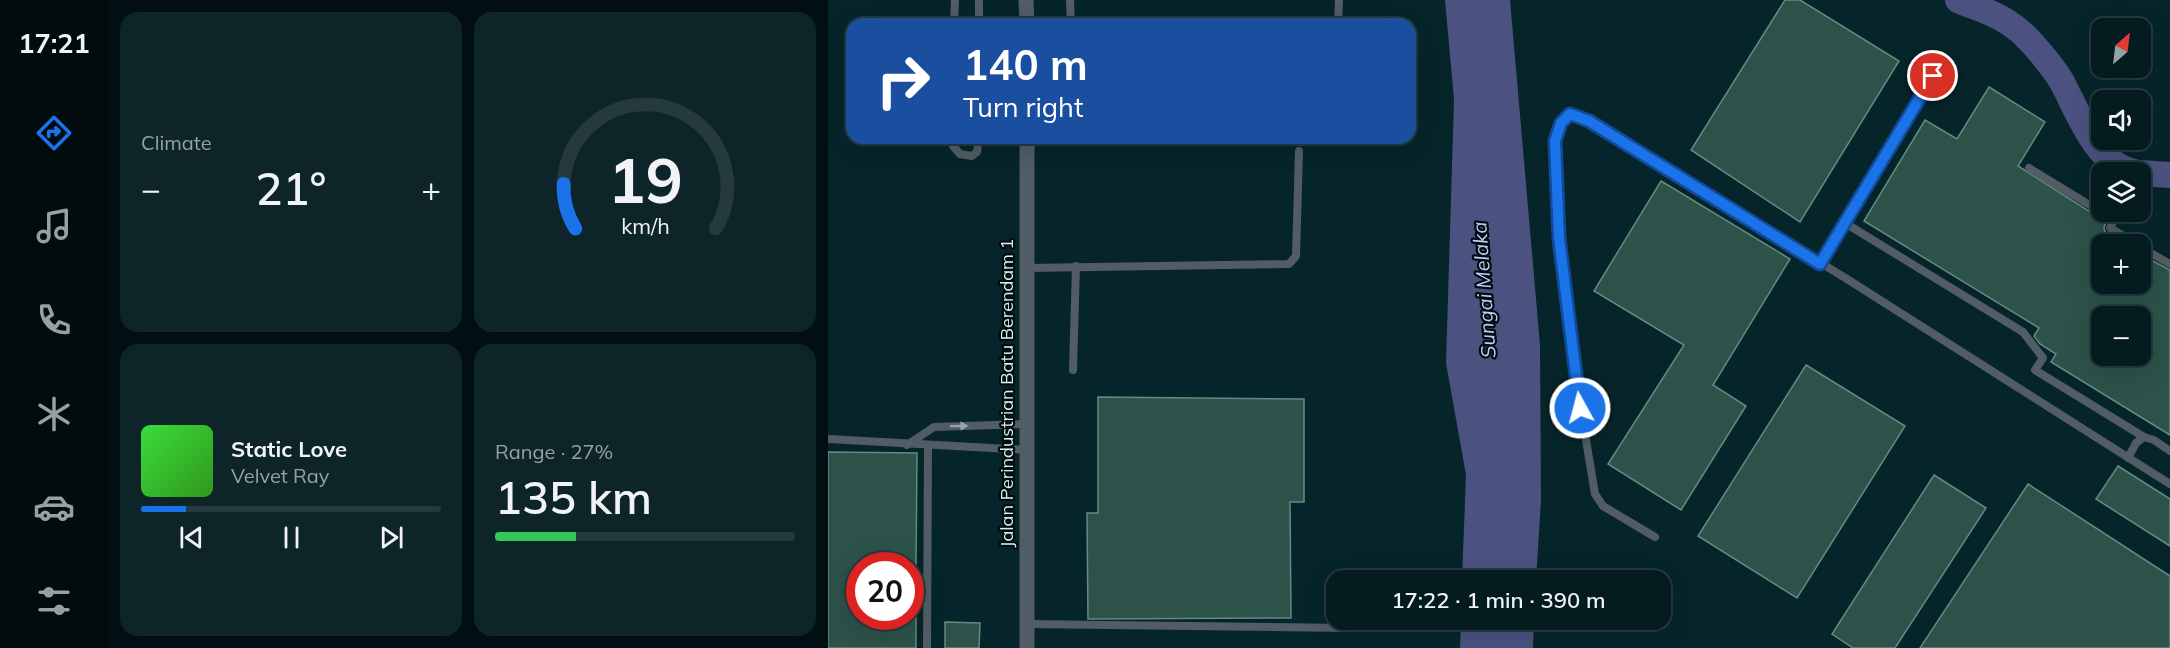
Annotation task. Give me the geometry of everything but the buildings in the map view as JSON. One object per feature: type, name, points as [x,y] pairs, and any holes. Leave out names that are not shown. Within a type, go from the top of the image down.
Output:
[{"type":"street","points":[[1026,0],[1027,18]]},
{"type":"street","name":"Jalan Perindustrian Batu Berendam 1","points":[[1027,144],[1027,648]]},
{"type":"lane","points":[[954,18],[955,0]]},
{"type":"lane","points":[[979,0],[979,18]]},
{"type":"lane","points":[[1070,0],[1071,18]]},
{"type":"lane","points":[[1338,18],[1339,0]]},
{"type":"lane","points":[[1820,264],[1933,76]]},
{"type":"lane","points":[[1655,537],[1603,506],[1595,494],[1578,392],[1559,238],[1555,141],[1561,123],[1570,114],[1589,121],[2170,484]]},
{"type":"lane","points":[[953,144],[960,154],[972,156],[977,152],[978,144]]},
{"type":"lane","points":[[1027,268],[1289,264],[1296,256],[1299,151]]},
{"type":"lane","points":[[2029,168],[2114,220],[2110,228],[2120,234]]},
{"type":"lane","points":[[1845,223],[2023,332],[2043,358],[2035,370],[2170,451]]},
{"type":"lane","points":[[2151,253],[2170,264]]},
{"type":"lane","points":[[1073,370],[1076,266]]},
{"type":"lane","points":[[907,445],[934,427],[1027,424]]},
{"type":"lane","points":[[2128,458],[2136,443],[2144,437]]},
{"type":"lane","points":[[828,440],[1027,450]]},
{"type":"lane","points":[[927,446],[927,648]]},
{"type":"lane","points":[[1026,624],[1326,628]]},
{"type":"water","name":"Sungai Melaka","points":[[1445,0],[1510,0],[1540,345],[1541,501],[1537,570],[1462,570],[1466,475],[1446,363],[1454,100]]},
{"type":"water","points":[[1461,630],[1534,630],[1533,648],[1460,648]]},
{"type":"waterway","points":[[1958,0],[1999,17],[2026,37],[2059,76],[2090,136],[2099,149],[2113,162]]},
{"type":"waterway","points":[[2151,174],[2170,175]]},
{"type":"route","points":[[1580,408],[1559,238],[1555,141],[1561,123],[1570,114],[1589,121],[1820,264],[1933,76]]}]
